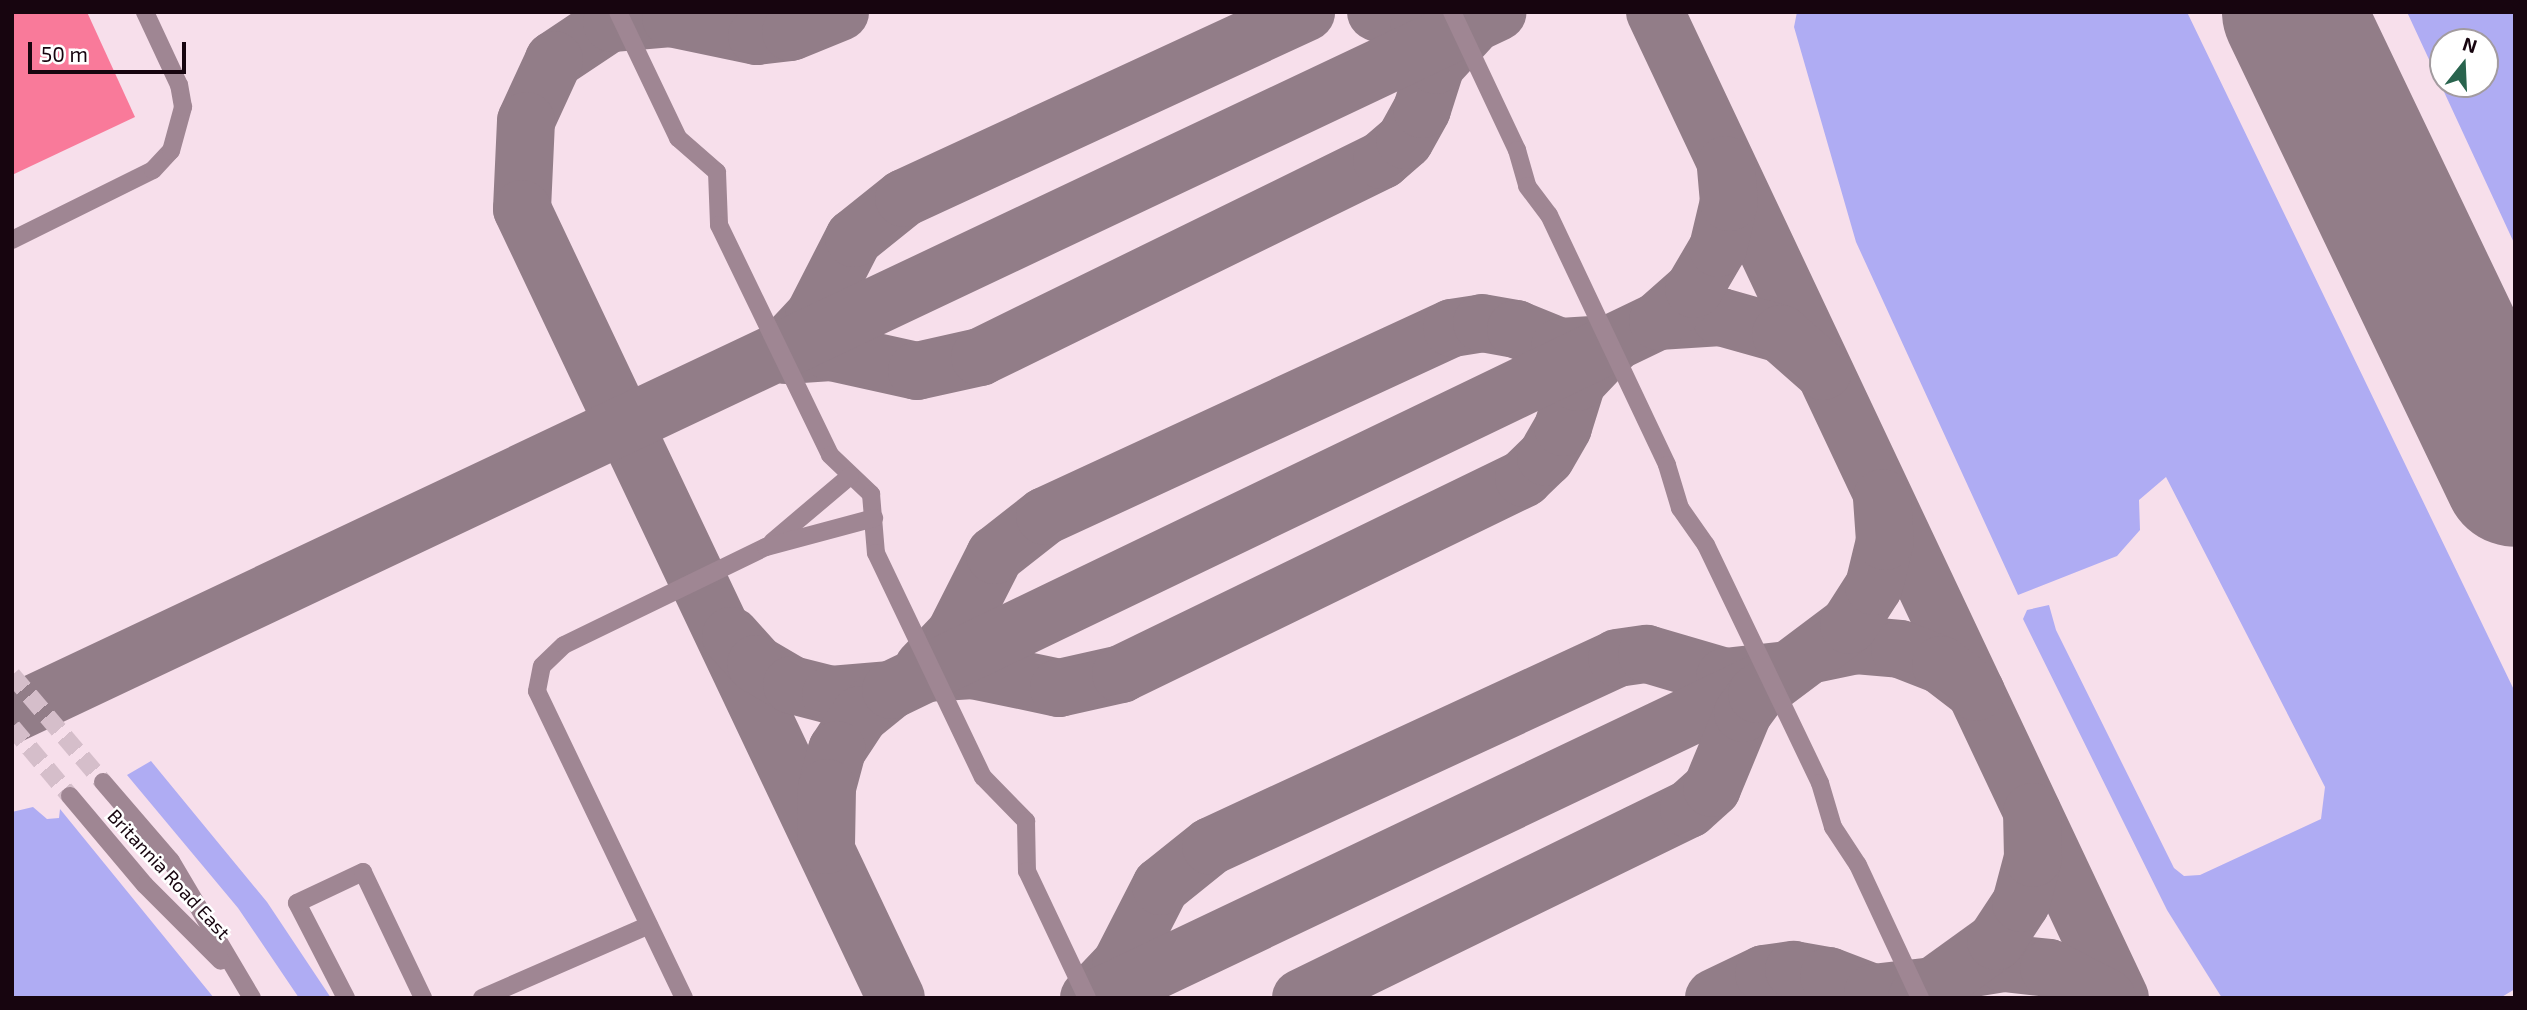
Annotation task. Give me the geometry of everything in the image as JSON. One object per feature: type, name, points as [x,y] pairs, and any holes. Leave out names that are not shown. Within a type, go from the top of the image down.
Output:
[{"type":"street","points":[[12,240],[153,170],[171,151],[180,135],[181,96],[145,12]]},
{"type":"street","points":[[618,12],[678,138],[717,172],[719,225],[830,455],[871,494],[876,553],[983,777],[1027,821],[1027,871],[1087,998]]},
{"type":"street","points":[[1452,12],[1517,150],[1527,186],[1549,215],[1667,465],[1680,508],[1706,545],[1820,783],[1833,827],[1858,865],[1920,998]]},
{"type":"street","points":[[766,547],[850,476]]},
{"type":"street","points":[[684,998],[537,691],[539,676],[550,653],[564,645],[766,547],[874,518]]},
{"type":"street","name":"Britannia Road East","points":[[103,782],[171,862],[239,979],[253,998]]},
{"type":"street","name":"Britannia Road East","points":[[70,796],[145,885],[239,979]]},
{"type":"street","points":[[346,998],[297,903],[363,873],[424,998]]},
{"type":"street","points":[[482,998],[649,925]]},
{"type":"shaded area","points":[[1797,12],[2187,12],[2515,692],[2515,989],[2500,998],[2222,998],[2167,910],[2023,619],[2027,610],[2049,605],[2056,630],[2174,868],[2184,876],[2200,875],[2321,819],[2325,787],[2166,477],[2139,500],[2140,530],[2117,556],[2018,595],[1856,242],[1794,27]]},
{"type":"shaded area","points":[[2407,12],[2515,12],[2515,245],[2447,98],[2499,98],[2499,28],[2429,28],[2429,59]]},
{"type":"shaded area","points":[[151,761],[267,902],[331,998],[299,998],[238,908],[127,775]]},
{"type":"shaded area","points":[[33,807],[47,819],[59,818],[60,809],[214,998],[12,998],[12,812]]},
{"type":"building","points":[[12,12],[87,12],[135,117],[12,175]]},
{"type":"taxiway","points":[[626,12],[554,60],[526,121],[522,209],[896,998]]},
{"type":"taxiway","points":[[612,23],[671,18],[757,36],[791,32],[840,12]]},
{"type":"taxiway","points":[[783,349],[814,316],[854,238],[904,198],[1306,12]]},
{"type":"taxiway","points":[[1376,12],[1419,29],[1471,25]]},
{"type":"taxiway","points":[[12,714],[1498,12]]},
{"type":"taxiway","points":[[1655,12],[2120,998]]},
{"type":"taxiway","points":[[786,355],[831,352],[917,371],[980,357],[1382,160],[1405,140],[1422,109],[1436,65],[1470,28]]},
{"type":"taxiway","points":[[891,690],[1658,321],[1694,289],[1718,248],[1729,202],[1726,165]]},
{"type":"taxiway","points":[[1658,321],[1721,317],[1781,334],[1823,371]]},
{"type":"taxiway","points":[[923,668],[955,634],[995,555],[1045,516],[1452,328],[1482,323],[1516,329],[1560,347],[1609,344]]},
{"type":"taxiway","points":[[925,673],[973,670],[1059,688],[1121,674],[1524,478],[1546,457],[1563,427],[1577,382],[1613,344]]},
{"type":"taxiway","points":[[1301,998],[1689,809],[1712,788],[1743,713],[1757,694],[1849,625],[1874,586],[1885,541],[1882,498]]},
{"type":"taxiway","points":[[731,636],[756,664],[792,685],[831,695],[891,690],[860,715],[837,750],[827,788],[826,845]]},
{"type":"taxiway","points":[[1813,654],[1856,645],[1900,649],[1941,665],[1976,692]]},
{"type":"taxiway","points":[[1089,998],[1121,964],[1161,886],[1211,846],[1617,658],[1647,654],[1725,677],[1787,670]]},
{"type":"taxiway","points":[[1097,998],[1772,677]]},
{"type":"taxiway","points":[[1917,998],[1996,941],[2021,903],[2033,858],[2032,812]]},
{"type":"taxiway","points":[[1960,970],[2004,963],[2049,968],[2107,998]]},
{"type":"taxiway","points":[[1714,998],[1764,974],[1794,970],[1829,976],[1873,993],[1934,986]]},
{"type":"runway","points":[[2293,12],[2515,476]]},
{"type":"tunnel","points":[[12,675],[103,782]]},
{"type":"tunnel","points":[[12,727],[70,796]]}]
